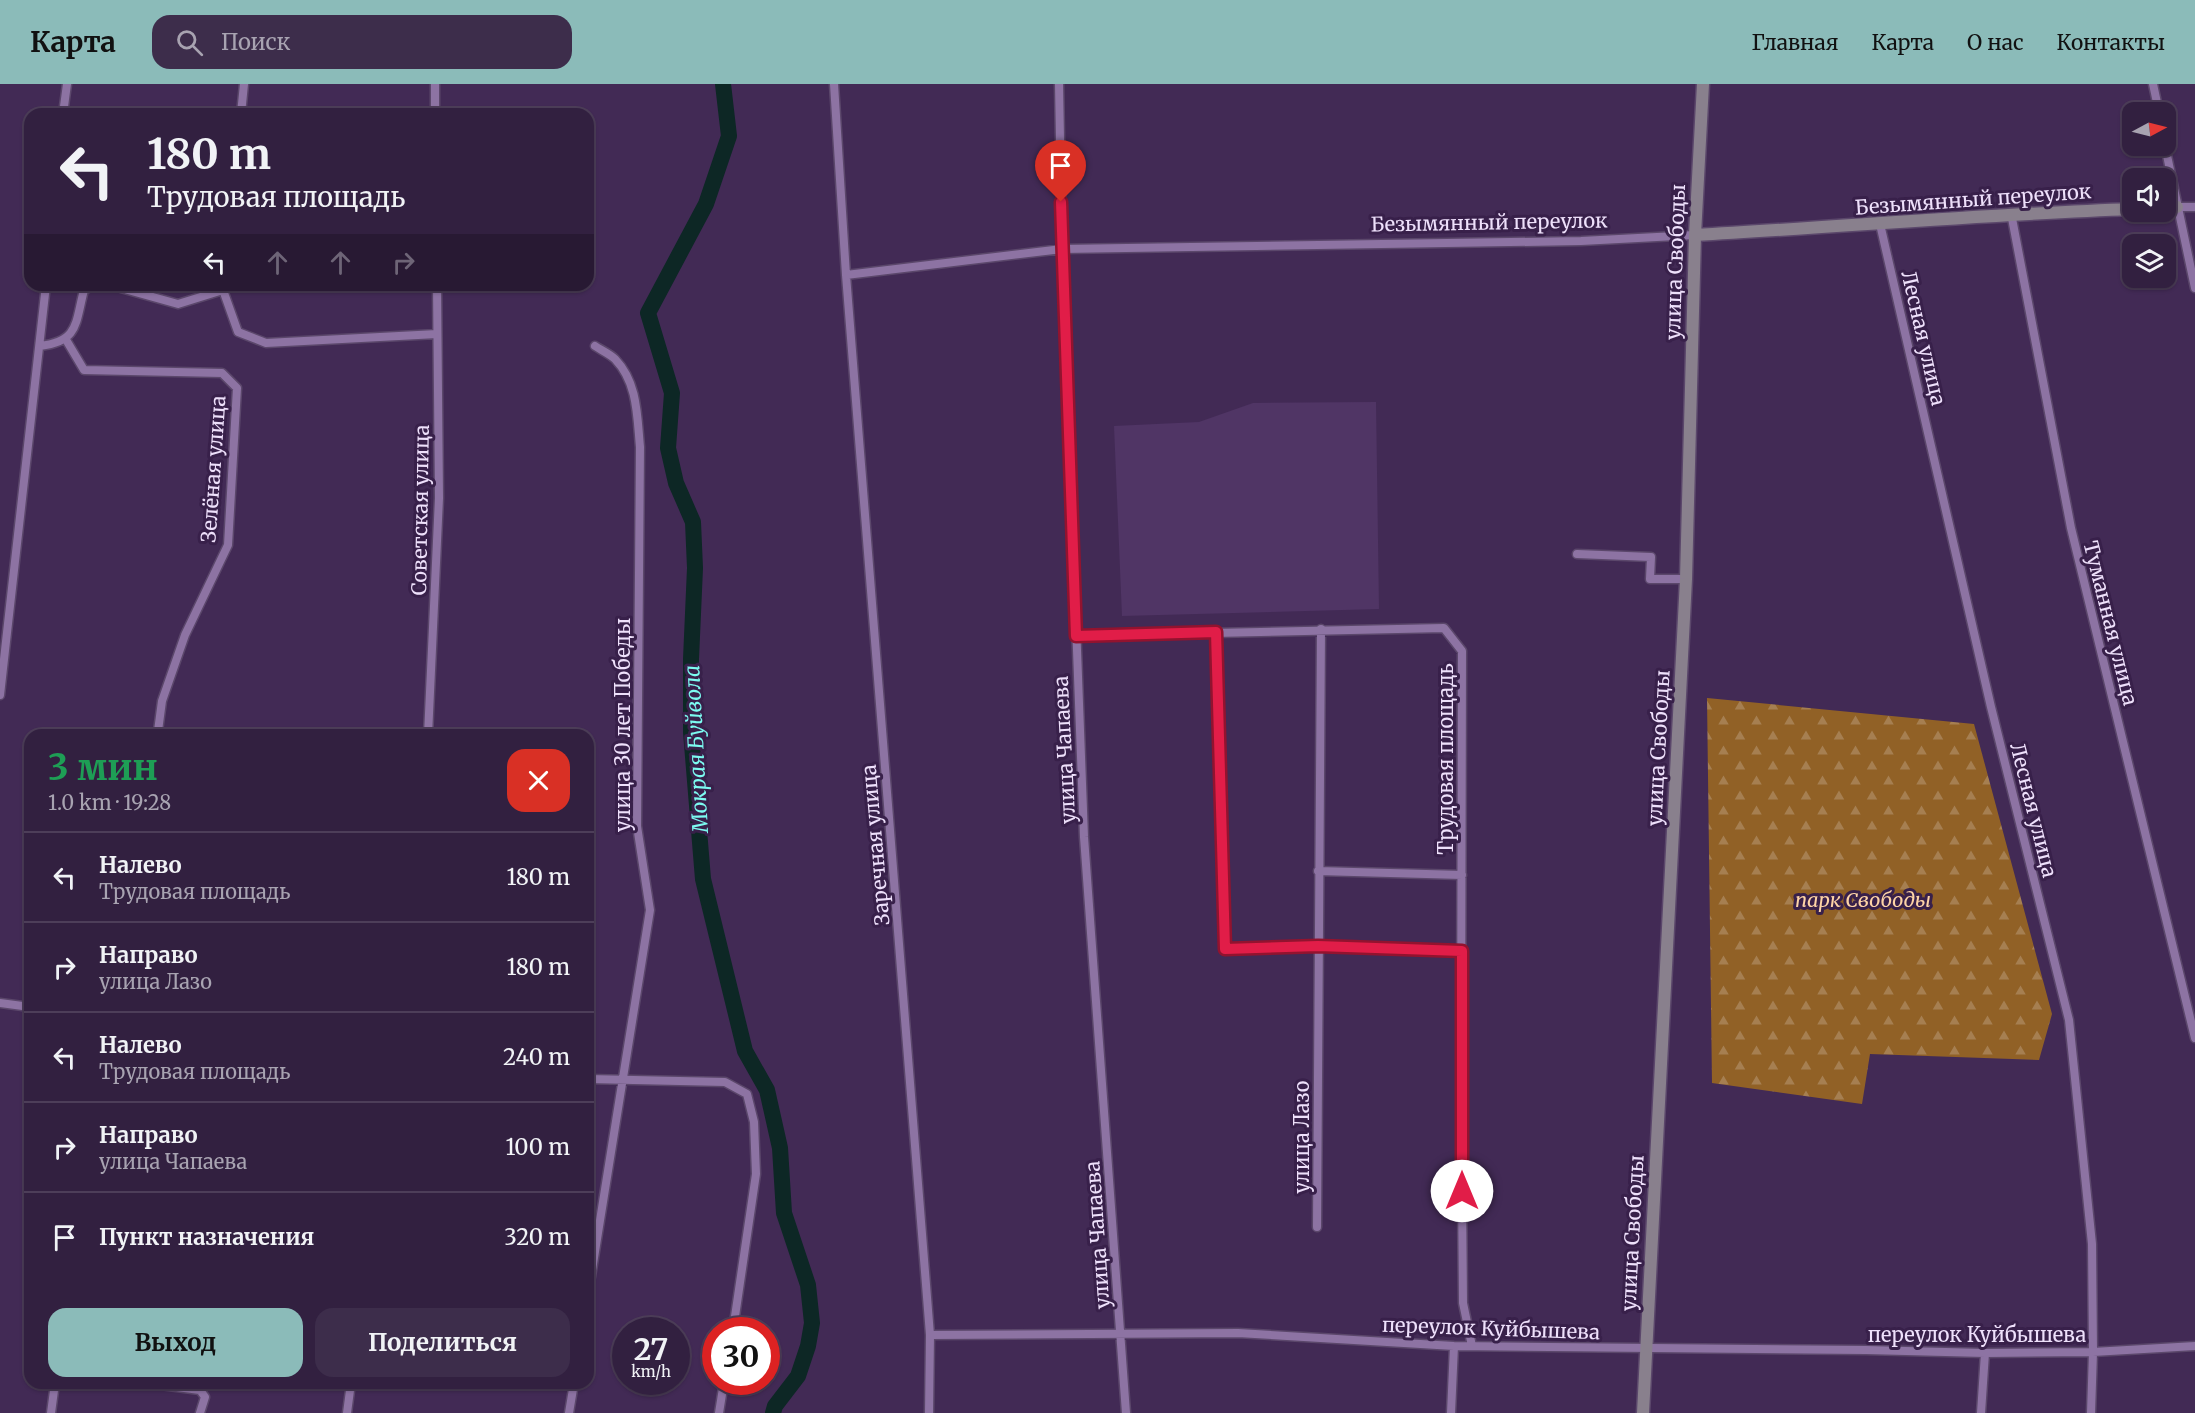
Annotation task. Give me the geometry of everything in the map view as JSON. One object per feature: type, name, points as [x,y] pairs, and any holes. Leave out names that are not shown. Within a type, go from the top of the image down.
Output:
[{"type":"main road","name":"улица Свободы","points":[[1643,1413],[1686,579],[1695,235],[1703,84]]},
{"type":"main road","name":"Безымянный переулок","points":[[1695,235],[1880,224],[2011,213],[2122,209]]},
{"type":"street","points":[[64,108],[68,84]]},
{"type":"street","points":[[242,108],[244,84]]},
{"type":"street","points":[[435,84],[435,108]]},
{"type":"street","name":"Заречная улица","points":[[834,84],[846,274],[930,1335],[929,1413]]},
{"type":"street","name":"улица Чапаева","points":[[1059,84],[1062,249],[1084,837],[1126,1413]]},
{"type":"street","points":[[2153,84],[2156,102]]},
{"type":"street","points":[[2176,207],[2195,207]]},
{"type":"street","name":"Туманная улица","points":[[2011,213],[2071,528],[2195,1038]]},
{"type":"street","points":[[2176,221],[2195,288]]},
{"type":"street","name":"Лесная улица","points":[[1880,224],[1991,707],[2069,1020],[2092,1244],[2091,1413]]},
{"type":"street","name":"Безымянный переулок","points":[[846,274],[1062,249],[1581,241],[1695,235]]},
{"type":"street","points":[[0,695],[45,291]]},
{"type":"street","points":[[40,346],[59,344],[73,333],[84,291]]},
{"type":"street","points":[[133,291],[178,303],[214,291]]},
{"type":"street","points":[[224,291],[238,332],[266,343],[437,334]]},
{"type":"street","name":"Советская улица","points":[[428,729],[439,498],[437,291]]},
{"type":"street","name":"Зелёная улица","points":[[65,338],[84,370],[222,373],[237,388],[228,545],[185,635],[162,701],[158,729]]},
{"type":"street","name":"улица 30 лет Победы","points":[[594,1259],[650,910],[637,825],[640,447],[634,388],[614,359],[595,346]]},
{"type":"street","points":[[1577,554],[1651,557],[1650,579],[1686,579]]},
{"type":"street","name":"Трудовая площадь","points":[[1076,636],[1444,628],[1462,651],[1463,1303],[1472,1346]]},
{"type":"street","points":[[1318,946],[1321,629]]},
{"type":"street","points":[[1216,632],[1225,949],[1318,946],[1462,951]]},
{"type":"street","name":"Трудовая площадь","points":[[1318,871],[1462,875]]},
{"type":"street","name":"улица Лазо","points":[[1317,1227],[1318,946]]},
{"type":"street","points":[[0,1003],[24,1006]]},
{"type":"street","points":[[594,1079],[725,1082],[747,1094],[754,1122],[756,1174],[735,1317]]},
{"type":"street","name":"переулок Куйбышева","points":[[930,1335],[1238,1333],[1454,1346],[1985,1353],[2093,1352],[2195,1346]]},
{"type":"street","points":[[1451,1413],[1454,1346]]},
{"type":"street","points":[[1981,1413],[1985,1353]]},
{"type":"street","points":[[51,1413],[54,1389]]},
{"type":"street","points":[[196,1389],[200,1390],[205,1397],[200,1413]]},
{"type":"street","points":[[347,1413],[350,1389]]},
{"type":"street","points":[[569,1413],[573,1389]]},
{"type":"street","points":[[719,1413],[722,1395]]},
{"type":"shaded area","points":[[1376,402],[1379,609],[1122,616],[1114,426],[1199,422],[1253,403]]},
{"type":"green space","name":"парк Свободы","points":[[1707,698],[1974,724],[2052,1014],[2039,1060],[1870,1054],[1862,1104],[1712,1083]]},
{"type":"waterway","name":"Мокрая Буйвола","points":[[723,84],[729,136],[706,204],[648,313],[672,393],[668,448],[676,483],[693,522],[695,568],[691,732],[703,879],[745,1051],[767,1090],[780,1148],[784,1213],[808,1285],[812,1323],[808,1346],[798,1376],[775,1406],[773,1413]]},
{"type":"route","points":[[1061,202],[1076,636],[1216,632],[1225,949],[1318,946],[1462,951],[1462,1191]]}]
